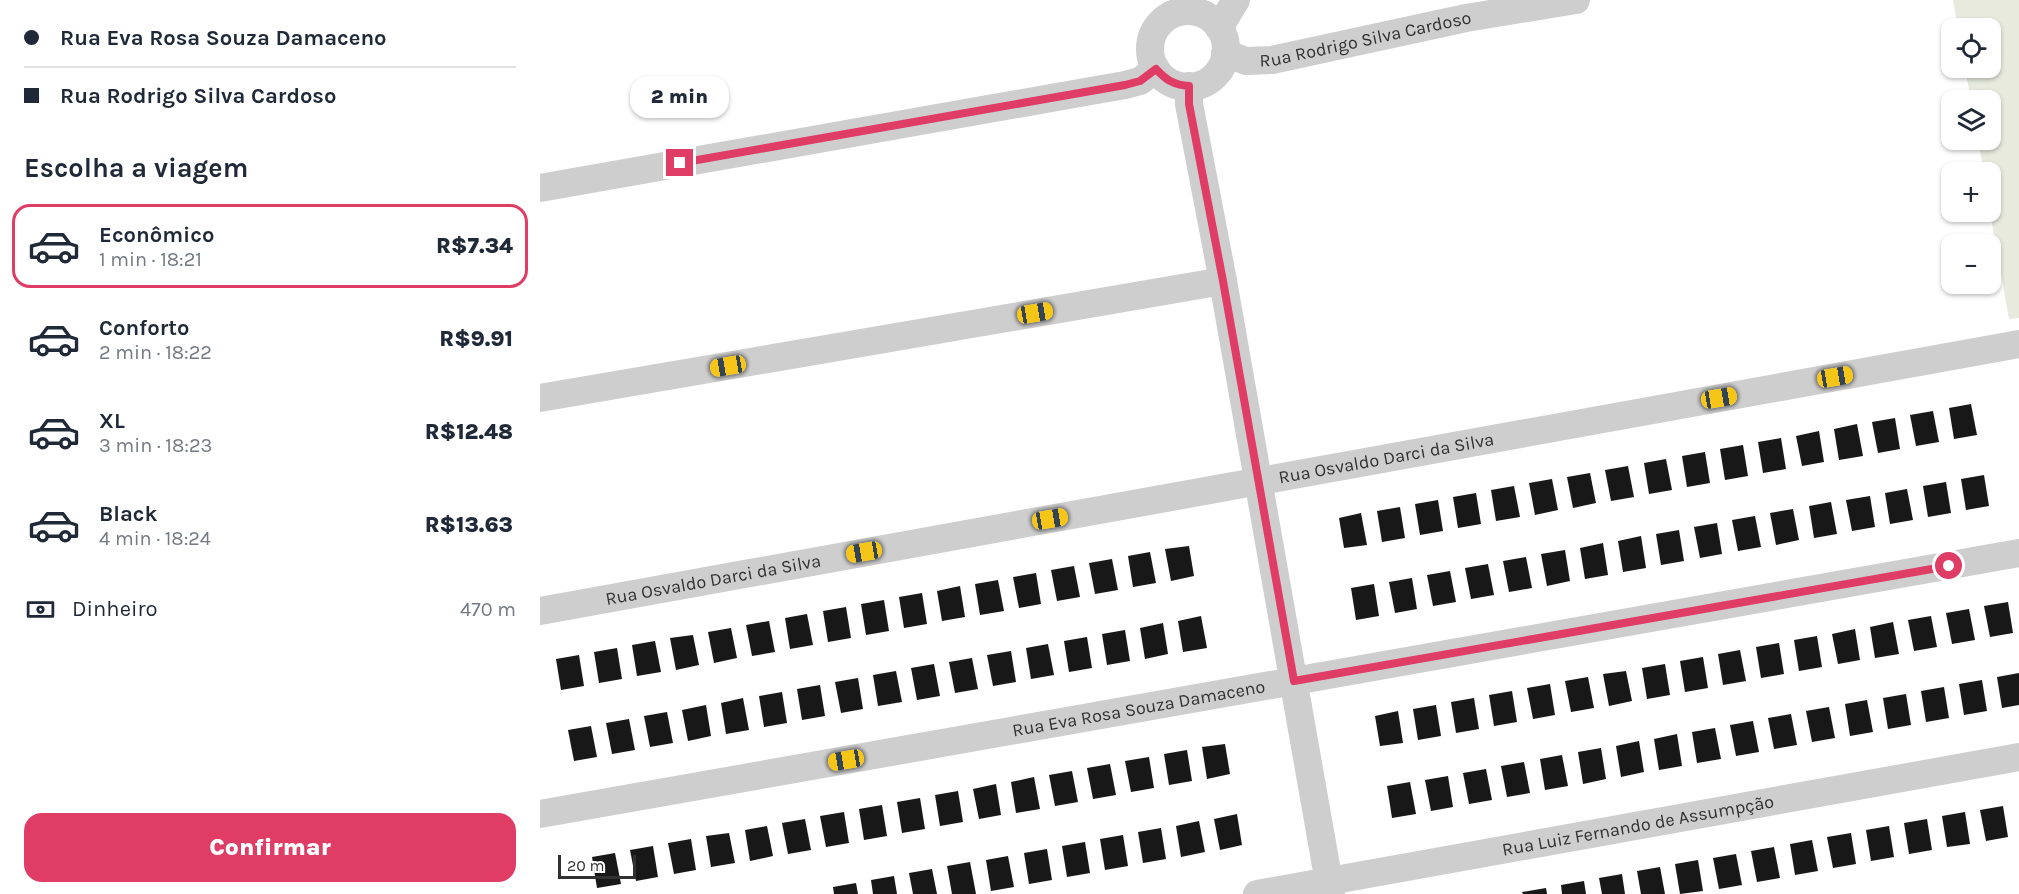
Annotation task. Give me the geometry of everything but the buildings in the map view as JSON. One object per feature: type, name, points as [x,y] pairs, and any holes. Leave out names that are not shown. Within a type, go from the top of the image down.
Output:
[{"type":"street","points":[[1222,40],[1211,18],[1199,12],[1168,7],[1162,21],[1154,31],[1151,57],[1156,69],[1165,79],[1176,85],[1202,84],[1221,66],[1222,40],[1236,0]]},
{"type":"street","name":"Rua Rodrigo Silva Cardoso","points":[[1222,40],[1246,61],[1272,60],[1472,9],[1576,0]]},
{"type":"street","points":[[540,188],[1125,85],[1140,81],[1156,69]]},
{"type":"street","points":[[1189,86],[1189,104],[1223,281],[1330,888]]},
{"type":"street","points":[[540,398],[1223,281]]},
{"type":"street","name":"Rua Osvaldo Darci da Silva","points":[[540,611],[2019,344]]},
{"type":"street","name":"Rua Eva Rosa Souza Damaceno","points":[[540,814],[2019,553]]},
{"type":"street","name":"Rua Luiz Fernando de Assumpção","points":[[1257,894],[1330,888],[2019,757]]},
{"type":"shaded area","points":[[1953,0],[2019,0],[2019,318],[2009,319],[2001,274],[2001,234],[1994,234],[1992,222],[2001,222],[2001,162],[1982,162],[1980,150],[2001,150],[2001,90],[1969,90],[1967,78],[2001,78],[2001,18],[1956,18]]},
{"type":"route","points":[[680,163],[1125,85],[1140,81],[1156,69],[1165,79],[1176,85],[1189,86],[1189,104],[1294,681],[1949,566]]}]
